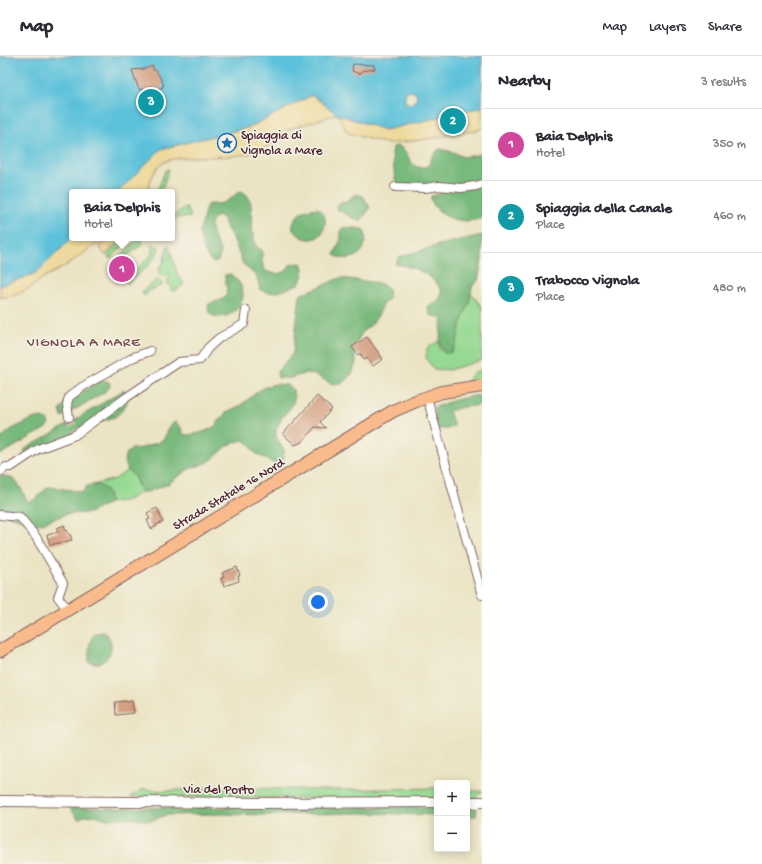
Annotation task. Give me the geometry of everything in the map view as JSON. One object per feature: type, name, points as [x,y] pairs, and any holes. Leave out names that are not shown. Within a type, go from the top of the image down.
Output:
[{"type":"main road","name":"Strada Statale 16 Nord","points":[[0,651],[393,411],[442,392],[482,386]]},
{"type":"street","points":[[395,187],[425,188],[439,186],[461,188],[482,184]]},
{"type":"street","points":[[0,472],[6,467],[11,467],[38,449],[74,435],[179,362],[200,360],[208,348],[219,338],[244,324],[246,310]]},
{"type":"street","points":[[69,417],[67,404],[68,397],[82,387],[134,357],[150,351]]},
{"type":"street","points":[[427,397],[482,595]]},
{"type":"street","points":[[0,515],[20,517],[36,537],[63,583],[58,597],[68,610]]},
{"type":"street","name":"Via del Porto","points":[[0,801],[249,803],[434,802]]},
{"type":"street","points":[[470,802],[482,802]]},
{"type":"green space","points":[[397,146],[405,151],[416,167],[421,168],[428,166],[432,157],[439,149],[453,152],[463,157],[482,154],[482,218],[468,221],[453,219],[440,212],[431,200],[431,196],[440,194],[445,190],[396,185],[392,154],[393,147]]},
{"type":"green space","points":[[169,169],[162,189],[158,189],[165,171]]},
{"type":"green space","points":[[241,191],[250,201],[253,236],[256,247],[262,250],[262,262],[265,271],[276,274],[285,272],[291,264],[301,263],[303,274],[299,284],[285,290],[269,293],[260,289],[257,277],[243,264],[223,218],[216,216],[211,225],[212,234],[221,253],[218,261],[213,263],[207,256],[202,245],[199,232],[207,205],[225,202]]},
{"type":"green space","points":[[355,194],[363,196],[370,208],[361,220],[355,219],[336,209],[337,205],[341,202],[347,201]]},
{"type":"green space","points":[[186,207],[191,217],[175,219],[175,215]]},
{"type":"green space","points":[[318,208],[325,217],[325,224],[322,233],[313,239],[300,236],[294,231],[293,228],[295,219],[300,213],[306,210]]},
{"type":"green space","points":[[346,227],[364,230],[366,237],[363,250],[354,257],[348,259],[334,255],[341,239],[341,229]]},
{"type":"green space","points":[[482,235],[482,259],[478,280],[472,287],[469,303],[461,323],[456,345],[451,352],[445,353],[442,349],[440,341],[442,318],[430,315],[428,307],[439,300],[442,293],[439,287],[435,281],[423,272],[395,264],[399,257],[439,245]]},
{"type":"green space","points":[[121,241],[128,241],[110,259],[107,255]]},
{"type":"green space","points":[[137,241],[142,241],[143,244],[125,257],[115,269],[112,265],[116,259]]},
{"type":"green space","points":[[152,244],[159,247],[155,258],[128,284],[124,279],[135,271],[152,254]]},
{"type":"green space","points":[[167,246],[169,246],[178,276],[184,284],[174,292],[167,281],[170,275],[167,274],[164,277],[159,275],[159,269],[164,261]]},
{"type":"green space","points":[[230,274],[239,283],[243,291],[242,300],[232,313],[216,317],[209,313],[208,305],[225,297],[227,291],[225,275]]},
{"type":"green space","points":[[340,278],[379,283],[388,288],[389,299],[382,305],[379,314],[372,324],[363,331],[357,342],[351,347],[356,362],[352,374],[341,384],[334,385],[315,375],[306,373],[291,378],[278,378],[277,372],[293,353],[300,295]]},
{"type":"green space","points":[[157,280],[160,281],[162,285],[149,291],[145,296],[141,292]]},
{"type":"green space","points":[[470,292],[482,307],[482,360],[449,370],[434,369],[426,359],[427,348],[439,341],[440,349],[445,353],[452,352],[468,304]]},
{"type":"green space","points":[[482,370],[482,382],[466,382],[475,372]]},
{"type":"green space","points":[[97,382],[109,382],[110,386],[106,391],[62,417],[60,410],[64,405]]},
{"type":"green space","points":[[276,384],[287,385],[293,389],[294,400],[290,408],[282,417],[276,430],[276,437],[284,450],[284,459],[280,462],[273,463],[254,452],[250,444],[243,440],[226,447],[208,462],[187,470],[168,484],[147,492],[141,492],[134,476],[128,470],[124,460],[126,454],[132,449],[142,448],[159,442],[165,438],[168,428],[175,422],[180,426],[184,435],[196,434],[214,427],[228,412],[261,389]]},
{"type":"green space","points":[[124,390],[128,400],[123,409],[115,417],[86,428],[51,449],[33,454],[24,453],[25,449]]},
{"type":"green space","points":[[482,395],[482,405],[463,407],[449,411],[454,426],[447,429],[436,429],[434,408],[445,403]]},
{"type":"green space","points":[[35,418],[47,420],[49,424],[46,428],[0,455],[0,437],[12,429]]},
{"type":"green space","points":[[128,470],[134,476],[141,492],[128,500],[109,503],[109,496],[93,485],[115,479]]},
{"type":"green space","points":[[0,476],[6,476],[14,480],[21,488],[28,502],[34,500],[48,487],[83,492],[87,486],[96,485],[106,490],[109,503],[89,513],[67,514],[42,523],[34,524],[0,513]]},
{"type":"green space","points":[[104,632],[109,637],[111,643],[109,654],[106,659],[101,662],[95,664],[89,662],[89,647],[93,636],[95,633]]},
{"type":"green space","points":[[214,787],[325,790],[434,788],[434,799],[130,797],[143,789],[165,791]]},
{"type":"green space","points":[[470,791],[482,791],[482,792],[475,799],[470,799]]},
{"type":"green space","points":[[434,807],[434,815],[361,813],[167,815],[150,821],[128,818],[107,819],[95,815],[84,816],[78,819],[70,808]]},
{"type":"green space","points":[[470,808],[477,808],[476,816],[470,816]]},
{"type":"sand","name":"Spiaggia di Vignola a Mare","points":[[312,95],[337,114],[284,131],[263,149],[251,153],[170,160],[158,167],[147,189],[121,189],[161,149],[250,127]]},
{"type":"sand","points":[[482,107],[482,128],[479,130],[427,139],[388,144],[348,133],[337,114],[385,130]]},
{"type":"sand","points":[[69,241],[101,241],[64,267],[44,277],[30,288],[16,295],[0,298],[0,286],[31,275]]},
{"type":"sand","points":[[106,241],[119,241],[105,255],[99,246]]},
{"type":"water","points":[[0,56],[482,56],[482,107],[385,130],[337,114],[312,95],[250,127],[161,149],[121,189],[69,189],[69,241],[36,273],[0,286]],"holes":[[[408,91],[412,91],[417,95],[416,100],[411,104],[405,102],[405,93]]]},
{"type":"building","points":[[353,64],[374,65],[375,69],[361,71],[360,74],[352,71]]},
{"type":"building","points":[[153,66],[153,70],[156,70],[164,85],[158,89],[158,92],[147,94],[143,89],[140,90],[138,87],[132,70],[144,69]]},
{"type":"building","points":[[367,337],[383,359],[373,366],[367,358],[364,360],[360,353],[358,355],[352,347]]},
{"type":"building","points":[[317,396],[332,409],[320,422],[326,428],[315,427],[302,442],[295,445],[283,434]]},
{"type":"building","points":[[157,508],[163,522],[151,529],[147,520],[150,519],[147,513]]},
{"type":"building","points":[[64,525],[72,540],[50,545],[47,535],[58,532],[57,528]]},
{"type":"building","points":[[237,567],[240,576],[238,576],[239,581],[224,586],[221,578],[224,577],[222,573]]},
{"type":"building","points":[[132,701],[134,713],[116,715],[115,702]]},
{"type":"tunnel","points":[[69,417],[75,435]]},
{"type":"place","name":"Trabocco Vignola","points":[[151,102]]},
{"type":"place","name":"Spiaggia della Canale","points":[[453,121]]},
{"type":"place","name":"Spiaggia di Vignola a Mare","points":[[227,143]]},
{"type":"place","name":"Baia Delphis","points":[[122,269]]},
{"type":"district","name":"VIGNOLA A MARE","points":[[84,343]]}]
